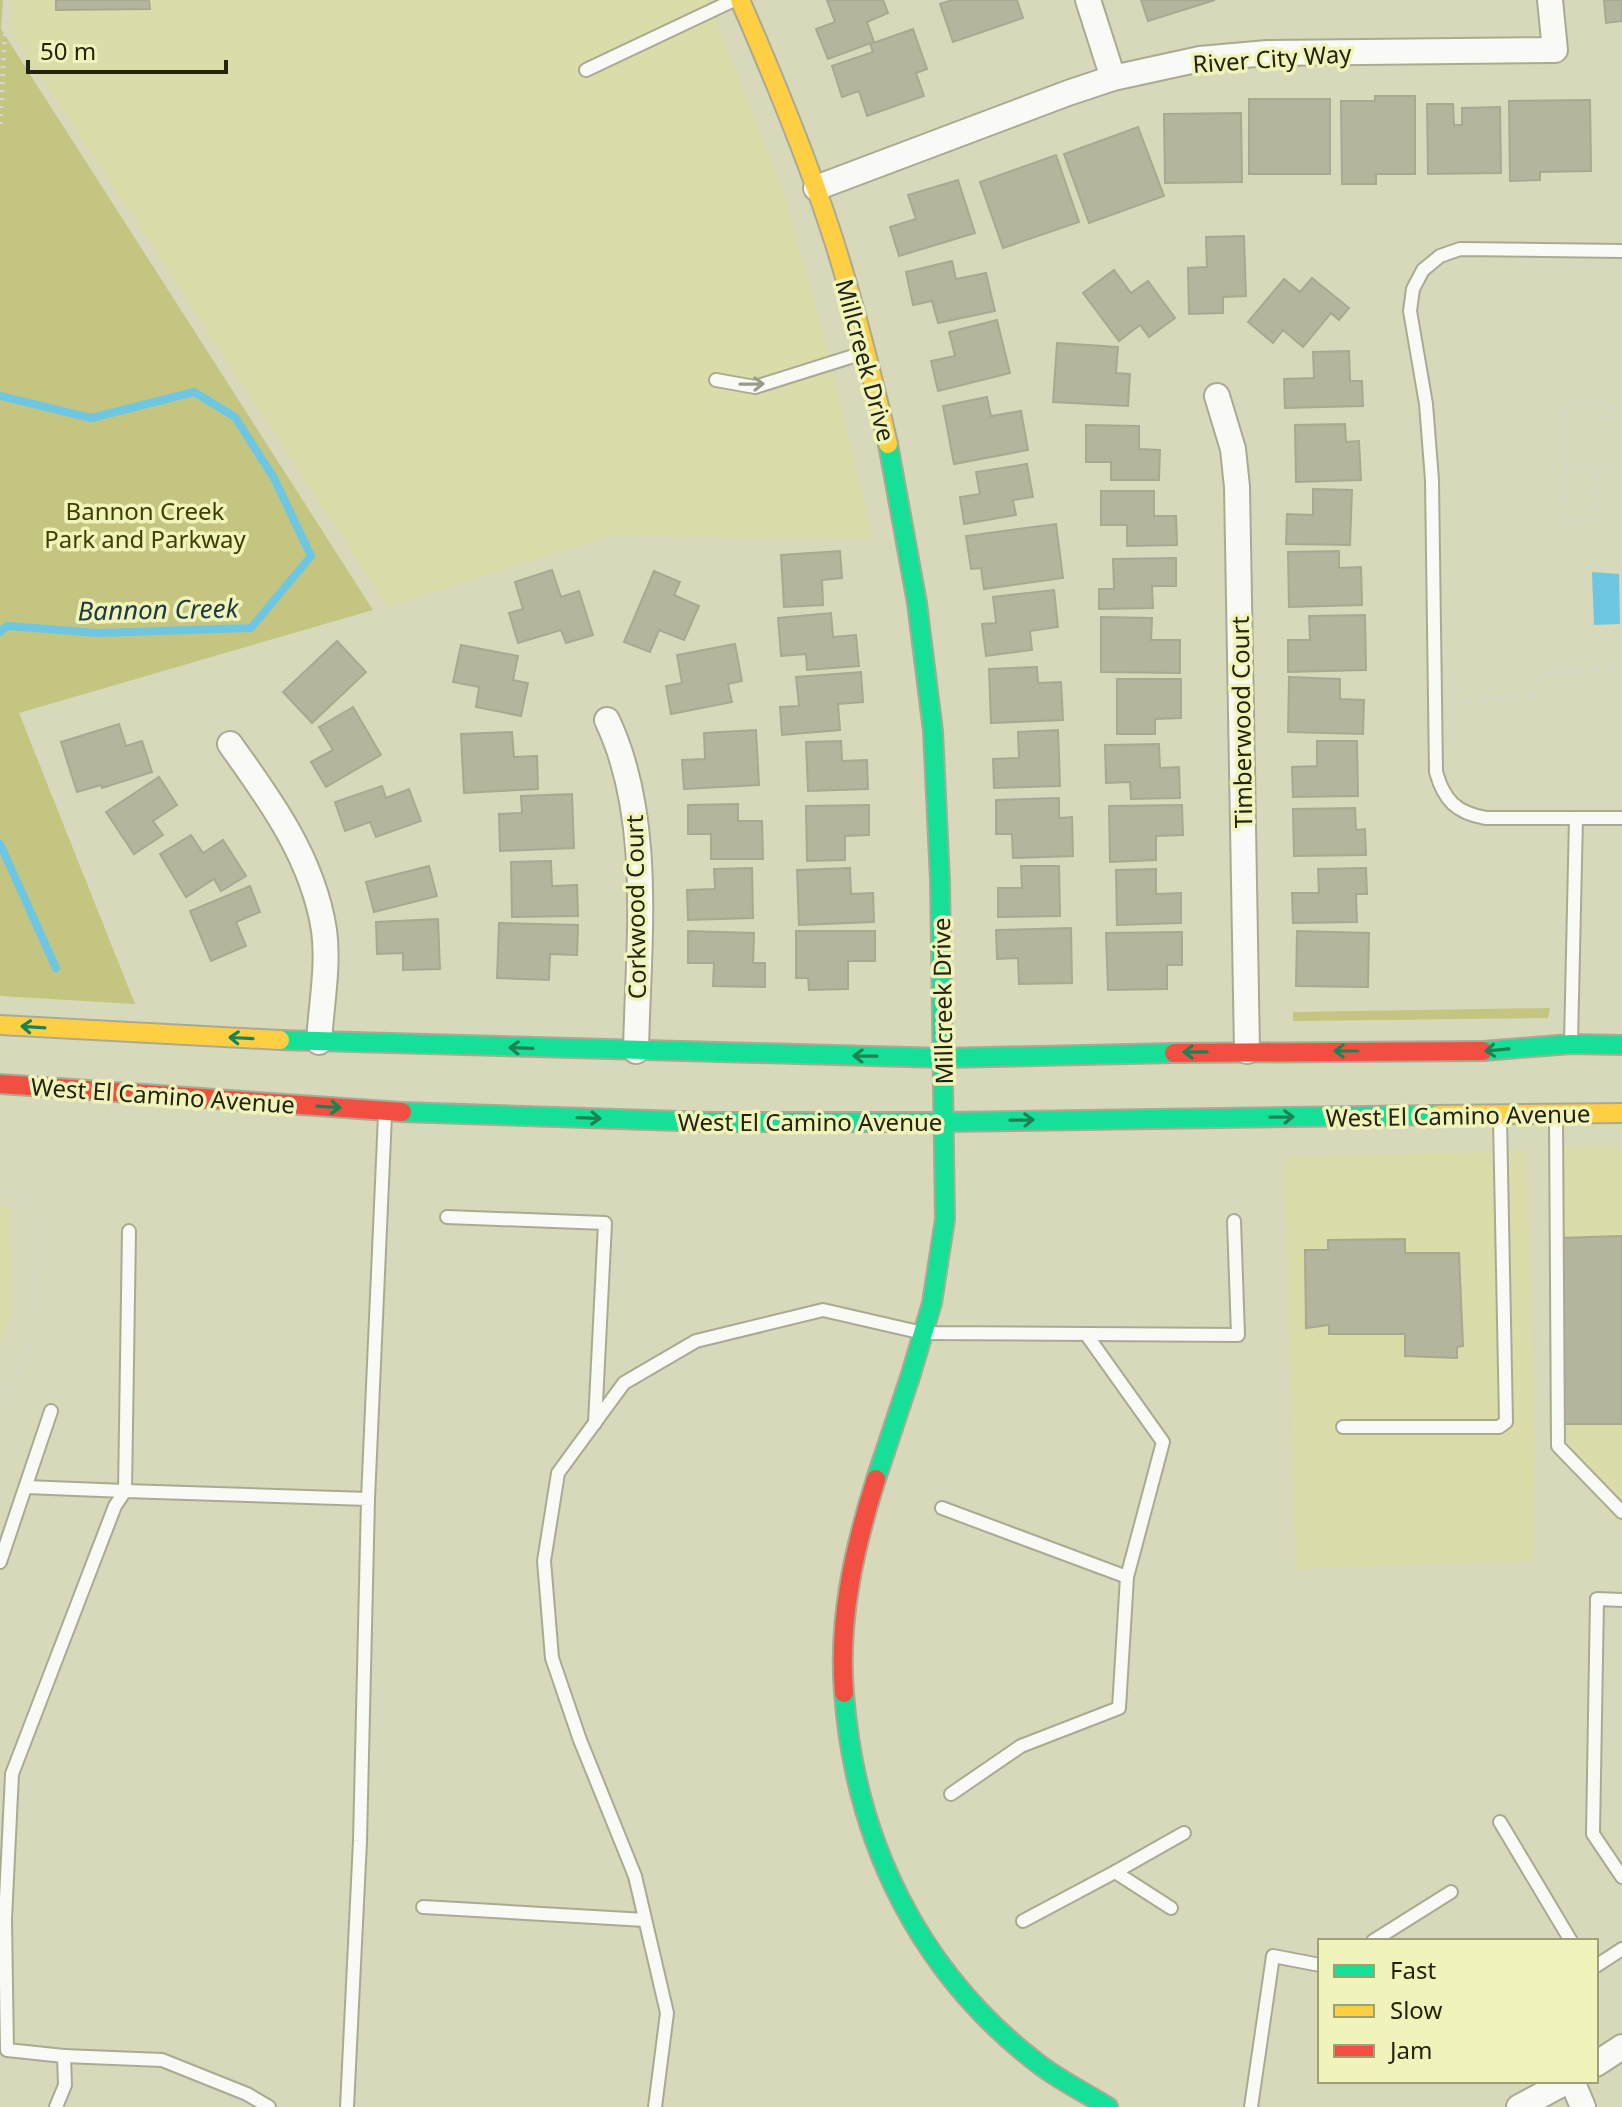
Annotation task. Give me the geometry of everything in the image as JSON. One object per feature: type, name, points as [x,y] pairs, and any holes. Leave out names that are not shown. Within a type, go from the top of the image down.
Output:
[{"type":"main road","name":"Millcreek Drive","points":[[740,0],[816,188],[866,352],[908,542],[925,658],[936,773],[940,851],[945,1219],[941,1263],[923,1333],[859,1536],[848,1586],[842,1637],[841,1689],[846,1740],[856,1791],[871,1840],[892,1888],[947,1975],[981,2014],[1019,2049],[1060,2080],[1101,2105]]},
{"type":"main road","points":[[0,1025],[319,1042],[943,1058],[1247,1051],[1477,1052],[1571,1044],[1622,1045]]},
{"type":"main road","name":"West El Camino Avenue","points":[[0,1084],[386,1111],[712,1122],[1622,1113]]},
{"type":"street","points":[[1088,0],[1113,78]]},
{"type":"street","name":"River City Way","points":[[816,188],[1113,78],[1200,59],[1267,53],[1555,50],[1550,0]]},
{"type":"street","name":"Timberwood Court","points":[[1217,396],[1233,449],[1237,487],[1247,1051]]},
{"type":"street","name":"Corkwood Court","points":[[607,720],[617,743],[633,802],[639,883],[636,1051]]},
{"type":"street","points":[[230,744],[262,788],[300,851],[315,890],[324,932],[325,954],[319,1042]]},
{"type":"street","points":[[1598,2063],[1622,2047]]},
{"type":"street","points":[[1519,2107],[1566,2083]]},
{"type":"street","points":[[1571,2083],[1583,2107]]},
{"type":"lane","points":[[586,70],[734,0]]},
{"type":"lane","points":[[1622,251],[1460,249],[1440,256],[1423,270],[1413,289],[1410,311],[1426,404],[1432,480],[1436,772],[1442,791],[1454,806],[1472,816],[1622,818]]},
{"type":"lane","points":[[716,380],[755,387],[866,352]]},
{"type":"lane","points":[[1571,1044],[1576,818]]},
{"type":"lane","points":[[347,2107],[360,1841],[368,1499],[386,1111]]},
{"type":"lane","points":[[1556,1113],[1558,1446],[1622,1512]]},
{"type":"lane","points":[[1343,1427],[1499,1427],[1506,1422],[1500,1114]]},
{"type":"lane","points":[[447,1217],[605,1223],[595,1423]]},
{"type":"lane","points":[[655,2107],[667,2013],[635,1876],[580,1740],[552,1658],[544,1561],[558,1473],[624,1383],[696,1341],[823,1310],[923,1333],[1238,1335],[1234,1221]]},
{"type":"lane","points":[[129,1231],[125,1491],[115,1506],[6,1772],[3,2050],[162,2060],[247,2094],[269,2107]]},
{"type":"lane","points":[[951,1794],[1021,1746],[1119,1708],[1127,1577],[1163,1442],[1086,1334]]},
{"type":"lane","points":[[0,1562],[51,1411]]},
{"type":"lane","points":[[26,1487],[368,1499]]},
{"type":"lane","points":[[942,1508],[1127,1577]]},
{"type":"lane","points":[[1622,1600],[1597,1599],[1593,1834],[1622,1877]]},
{"type":"lane","points":[[1500,1822],[1570,1939]]},
{"type":"lane","points":[[1023,1921],[1184,1833]]},
{"type":"lane","points":[[1115,1872],[1171,1908]]},
{"type":"lane","points":[[1376,1939],[1451,1892]]},
{"type":"lane","points":[[423,1907],[645,1920]]},
{"type":"lane","points":[[1598,1965],[1622,1949]]},
{"type":"lane","points":[[1251,2107],[1273,1956],[1318,1965]]},
{"type":"lane","points":[[56,2107],[65,2085],[64,2056]]},
{"type":"path","points":[[0,124],[7,0]]},
{"type":"path","points":[[1568,673],[1566,404],[1605,405],[1622,413]]},
{"type":"path","points":[[1608,419],[1609,408]]},
{"type":"path","points":[[1567,467],[1618,468]]},
{"type":"path","points":[[1567,519],[1597,519],[1596,468]]},
{"type":"path","points":[[1437,703],[1533,696],[1541,674],[1619,668],[1616,643]]},
{"type":"path","points":[[0,1190],[15,1190],[39,1220],[31,1348],[0,1410]]},
{"type":"shaded area","points":[[12,0],[708,0],[784,192],[822,328],[873,539],[611,536],[388,607],[10,29]]},
{"type":"shaded area","points":[[1562,1146],[1622,1146],[1622,1530],[1569,1464]]},
{"type":"shaded area","points":[[1527,1151],[1535,1439],[1534,1561],[1296,1569],[1284,1157]]},
{"type":"shaded area","points":[[0,1206],[9,1207],[12,1316],[0,1345]]},
{"type":"green space","name":"Bannon Creek Park and Parkway","points":[[0,0],[3,0],[1,29],[373,610],[19,713],[135,1004],[0,996]]},
{"type":"green space","points":[[1550,1008],[1548,1018],[1293,1021],[1293,1012]]},
{"type":"water","points":[[1592,572],[1619,574],[1620,624],[1594,625]]},
{"type":"building","points":[[56,0],[149,0],[150,9],[56,10]]},
{"type":"building","points":[[827,0],[883,0],[888,13],[867,22],[874,42],[828,59],[816,29],[835,22]]},
{"type":"building","points":[[952,0],[1017,0],[1023,18],[953,42],[940,4]]},
{"type":"building","points":[[1141,0],[1215,0],[1148,21]]},
{"type":"building","points":[[1604,0],[1622,0],[1622,21],[1606,23]]},
{"type":"building","points":[[913,29],[927,69],[916,73],[924,96],[867,116],[859,91],[842,97],[832,66],[873,52],[870,44]]},
{"type":"building","points":[[1375,96],[1415,96],[1415,174],[1376,174],[1376,184],[1342,184],[1341,101],[1375,101]]},
{"type":"building","points":[[1249,99],[1330,99],[1330,174],[1249,174]]},
{"type":"building","points":[[1590,100],[1591,171],[1540,172],[1540,180],[1510,181],[1509,101]]},
{"type":"building","points":[[1427,104],[1453,104],[1454,125],[1462,125],[1462,108],[1500,107],[1501,173],[1428,174]]},
{"type":"building","points":[[1241,113],[1242,182],[1165,183],[1164,114]]},
{"type":"building","points":[[1138,127],[1164,196],[1089,223],[1064,154]]},
{"type":"building","points":[[1056,155],[1079,222],[1003,248],[980,182]]},
{"type":"building","points":[[958,180],[975,233],[899,256],[890,227],[916,219],[908,195]]},
{"type":"building","points":[[1244,236],[1246,296],[1223,297],[1223,313],[1189,314],[1188,268],[1207,267],[1206,237]]},
{"type":"building","points":[[952,261],[956,279],[986,273],[995,311],[938,323],[932,301],[913,305],[906,272]]},
{"type":"building","points":[[1114,270],[1131,293],[1148,281],[1175,318],[1149,337],[1140,325],[1119,341],[1083,293]]},
{"type":"building","points":[[1312,278],[1349,308],[1339,320],[1331,313],[1303,347],[1283,330],[1273,343],[1248,322],[1284,279],[1300,292]]},
{"type":"building","points":[[997,320],[1010,373],[938,391],[931,361],[955,356],[949,332]]},
{"type":"building","points":[[1057,343],[1118,347],[1116,373],[1130,374],[1128,406],[1053,402]]},
{"type":"building","points":[[1349,351],[1350,381],[1362,381],[1363,406],[1285,408],[1284,379],[1314,378],[1313,352]]},
{"type":"building","points":[[987,397],[991,416],[1021,411],[1028,450],[954,464],[943,406]]},
{"type":"building","points":[[1345,424],[1346,442],[1359,441],[1361,480],[1296,482],[1295,425]]},
{"type":"building","points":[[1086,425],[1139,426],[1139,449],[1160,450],[1159,480],[1111,480],[1111,462],[1086,462]]},
{"type":"building","points":[[1027,464],[1033,497],[1013,500],[1016,515],[964,524],[960,497],[980,494],[976,472]]},
{"type":"building","points":[[1313,489],[1352,490],[1350,545],[1286,544],[1287,514],[1313,515]]},
{"type":"building","points":[[1101,491],[1154,491],[1154,516],[1176,516],[1177,545],[1127,546],[1127,525],[1101,525]]},
{"type":"building","points":[[1056,524],[1063,578],[984,589],[981,568],[971,569],[966,536]]},
{"type":"building","points":[[840,551],[842,578],[822,580],[823,605],[784,607],[781,555]]},
{"type":"building","points":[[1339,551],[1339,568],[1361,567],[1362,605],[1289,607],[1288,552]]},
{"type":"building","points":[[1176,558],[1176,586],[1152,586],[1153,608],[1099,609],[1099,589],[1114,589],[1113,559]]},
{"type":"building","points":[[552,570],[561,597],[579,591],[593,635],[566,643],[561,630],[518,643],[509,613],[523,609],[515,582]]},
{"type":"building","points":[[654,571],[680,582],[674,595],[699,606],[684,640],[659,630],[650,652],[624,642]]},
{"type":"building","points":[[1054,590],[1058,627],[1030,631],[1032,650],[986,656],[982,624],[996,623],[993,597]]},
{"type":"building","points":[[831,613],[833,637],[856,635],[859,666],[807,670],[806,654],[781,656],[778,618]]},
{"type":"building","points":[[1365,615],[1366,670],[1288,672],[1288,640],[1310,640],[1309,616]]},
{"type":"building","points":[[1101,617],[1152,618],[1151,640],[1180,640],[1180,673],[1101,672]]},
{"type":"building","points":[[337,641],[366,672],[312,723],[283,692]]},
{"type":"building","points":[[735,644],[742,681],[728,684],[732,702],[671,714],[666,686],[682,683],[677,655]]},
{"type":"building","points":[[461,645],[518,656],[513,680],[528,683],[521,716],[476,707],[479,687],[453,682]]},
{"type":"building","points":[[1037,667],[1038,683],[1061,682],[1063,720],[991,723],[989,669]]},
{"type":"building","points":[[861,672],[863,702],[838,704],[840,730],[782,735],[780,707],[799,706],[796,677]]},
{"type":"building","points":[[1289,677],[1340,679],[1340,699],[1364,700],[1363,734],[1288,732]]},
{"type":"building","points":[[1117,679],[1181,679],[1181,718],[1155,719],[1155,734],[1117,734]]},
{"type":"building","points":[[353,707],[381,755],[326,787],[311,762],[333,750],[319,727]]},
{"type":"building","points":[[119,724],[126,746],[142,741],[152,772],[102,788],[101,785],[77,792],[61,742]]},
{"type":"building","points":[[756,730],[759,785],[684,789],[682,760],[705,759],[704,733]]},
{"type":"building","points":[[1058,730],[1060,786],[994,788],[993,759],[1019,758],[1018,732]]},
{"type":"building","points":[[512,732],[514,757],[537,756],[538,789],[464,793],[461,734]]},
{"type":"building","points":[[841,741],[842,761],[867,760],[868,789],[808,791],[806,742]]},
{"type":"building","points":[[1317,741],[1357,741],[1358,796],[1293,797],[1292,767],[1317,766]]},
{"type":"building","points":[[1159,744],[1160,768],[1179,767],[1180,798],[1131,799],[1130,782],[1106,783],[1105,745]]},
{"type":"building","points":[[159,777],[177,805],[153,821],[163,835],[134,854],[106,812]]},
{"type":"building","points":[[382,786],[386,798],[409,789],[421,821],[376,837],[370,822],[345,831],[335,802]]},
{"type":"building","points":[[572,794],[574,848],[500,851],[499,814],[522,813],[521,796]]},
{"type":"building","points":[[1059,798],[1059,818],[1072,817],[1073,856],[1013,858],[1012,834],[996,834],[996,800]]},
{"type":"building","points":[[738,804],[738,821],[762,821],[763,859],[711,859],[711,834],[688,834],[688,805]]},
{"type":"building","points":[[869,805],[869,835],[845,836],[845,860],[807,861],[806,806]]},
{"type":"building","points":[[1182,805],[1183,835],[1156,836],[1156,860],[1110,862],[1109,806]]},
{"type":"building","points":[[1355,808],[1356,830],[1365,829],[1366,855],[1294,856],[1293,809]]},
{"type":"building","points":[[191,835],[203,853],[223,840],[246,876],[221,891],[214,879],[186,897],[160,854]]},
{"type":"building","points":[[551,861],[552,886],[577,885],[578,916],[512,917],[511,862]]},
{"type":"building","points":[[429,866],[437,896],[374,912],[366,882]]},
{"type":"building","points":[[1021,866],[1059,866],[1060,916],[998,917],[998,888],[1022,888]]},
{"type":"building","points":[[752,868],[753,918],[688,920],[687,890],[715,889],[714,869]]},
{"type":"building","points":[[850,868],[851,894],[873,893],[874,922],[799,925],[797,870]]},
{"type":"building","points":[[1366,868],[1367,894],[1356,894],[1357,922],[1293,923],[1292,893],[1319,893],[1318,869]]},
{"type":"building","points":[[1156,869],[1156,894],[1181,893],[1181,923],[1117,925],[1116,870]]},
{"type":"building","points":[[250,886],[260,912],[236,922],[246,946],[211,961],[190,911]]},
{"type":"building","points":[[438,919],[440,969],[403,970],[403,953],[377,954],[376,922]]},
{"type":"building","points":[[499,923],[578,925],[577,955],[550,954],[549,980],[497,978]]},
{"type":"building","points":[[1071,928],[1072,983],[1019,984],[1018,958],[997,959],[996,930]]},
{"type":"building","points":[[688,931],[754,933],[753,963],[765,963],[765,987],[713,986],[714,963],[688,963]]},
{"type":"building","points":[[796,931],[875,931],[875,961],[848,961],[848,989],[809,990],[808,978],[796,978]]},
{"type":"building","points":[[1297,931],[1369,933],[1368,987],[1296,986]]},
{"type":"building","points":[[1182,932],[1182,965],[1167,965],[1167,989],[1108,990],[1106,933]]},
{"type":"building","points":[[1622,1236],[1622,1424],[1564,1424],[1560,1238]]},
{"type":"building","points":[[1405,1239],[1405,1253],[1459,1253],[1463,1346],[1457,1347],[1457,1358],[1405,1356],[1405,1334],[1329,1334],[1329,1325],[1306,1328],[1305,1250],[1328,1250],[1328,1240]]},
{"type":"waterway","name":"Bannon Creek","points":[[0,396],[91,418],[194,392],[235,417],[274,478],[311,556],[251,628],[99,633],[7,626],[0,632]]},
{"type":"waterway","name":"Bannon Creek","points":[[0,844],[56,968]]},
{"type":"traffic: fast","points":[[876,1479],[932,1303],[945,1219],[940,881],[933,731],[917,603],[888,444]]},
{"type":"traffic: fast","points":[[280,1040],[943,1058],[1174,1053]]},
{"type":"traffic: fast","points":[[1483,1051],[1571,1044],[1622,1045]]},
{"type":"traffic: fast","points":[[402,1112],[712,1122],[1437,1115]]},
{"type":"traffic: fast","points":[[844,1693],[862,1801],[879,1852],[901,1901],[928,1947],[960,1989],[998,2029],[1048,2071],[1108,2107]]},
{"type":"traffic: slow","points":[[740,0],[790,118],[823,208],[856,315],[888,444]]},
{"type":"traffic: slow","points":[[0,1025],[280,1040]]},
{"type":"traffic: slow","points":[[1437,1115],[1622,1113]]},
{"type":"traffic: jam","points":[[1174,1053],[1483,1051]]},
{"type":"traffic: jam","points":[[0,1084],[402,1112]]},
{"type":"traffic: jam","points":[[844,1693],[843,1639],[850,1585],[876,1479]]}]
